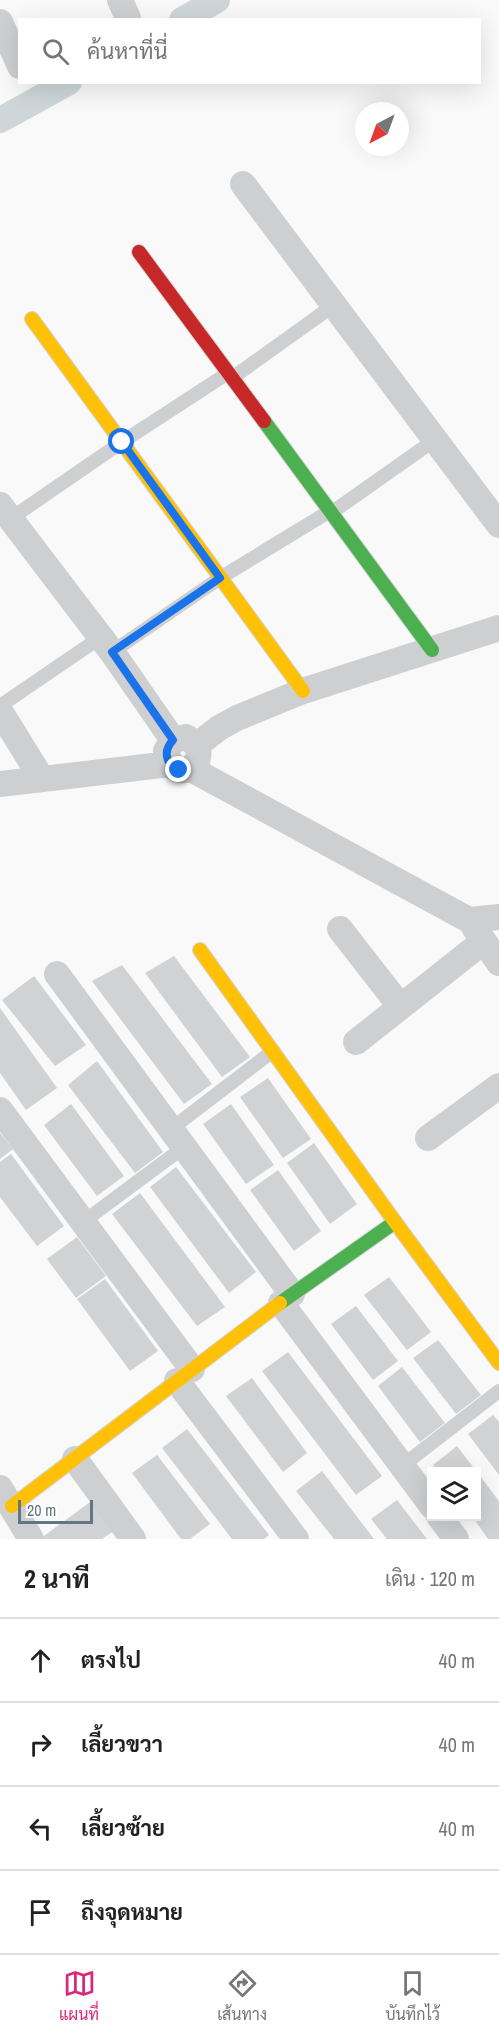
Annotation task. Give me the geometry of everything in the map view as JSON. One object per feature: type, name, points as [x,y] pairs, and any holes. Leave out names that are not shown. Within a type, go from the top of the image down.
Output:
[{"type":"street","points":[[0,22],[18,62]]},
{"type":"street","points":[[243,184],[499,525]]},
{"type":"street","points":[[139,252],[432,650]]},
{"type":"street","points":[[32,319],[303,691]]},
{"type":"street","points":[[5,512],[106,645],[183,754],[469,920],[499,963]]},
{"type":"street","points":[[0,784],[42,779],[183,754],[237,718],[303,691],[499,628]]},
{"type":"street","points":[[0,711],[42,779]]},
{"type":"street","points":[[469,920],[499,917]]},
{"type":"street","points":[[340,929],[400,1006]]},
{"type":"street","points":[[356,1042],[484,941]]},
{"type":"street","points":[[200,950],[499,1363]]},
{"type":"street","points":[[57,974],[177,1138],[427,1499]]},
{"type":"street","points":[[428,1138],[499,1086]]},
{"type":"street","points":[[0,1110],[83,1222],[296,1539]]},
{"type":"street","points":[[31,1539],[6,1497],[75,1459],[287,1298],[395,1222]]},
{"type":"street","points":[[75,1459],[133,1539]]},
{"type":"street","points":[[443,1521],[456,1539]]},
{"type":"lane","points":[[5,512],[230,375],[334,305]]},
{"type":"lane","points":[[0,706],[331,512],[436,439]]},
{"type":"lane","points":[[83,1222],[273,1051]]},
{"type":"lane","points":[[402,1466],[499,1390]]},
{"type":"building","points":[[174,956],[250,1057],[222,1077],[145,973]]},
{"type":"building","points":[[122,965],[212,1084],[184,1104],[92,981]]},
{"type":"building","points":[[34,976],[86,1045],[55,1066],[2,1000]]},
{"type":"building","points":[[0,1008],[57,1088],[26,1110],[0,1073]]},
{"type":"building","points":[[97,1061],[163,1152],[135,1173],[68,1085]]},
{"type":"building","points":[[268,1078],[311,1139],[283,1158],[240,1097]]},
{"type":"building","points":[[71,1104],[124,1176],[97,1196],[44,1125]]},
{"type":"building","points":[[231,1104],[274,1165],[246,1184],[203,1124]]},
{"type":"building","points":[[0,1133],[13,1149],[0,1159]]},
{"type":"building","points":[[314,1143],[357,1204],[330,1224],[287,1163]]},
{"type":"building","points":[[11,1154],[64,1226],[37,1246],[0,1197],[0,1162]]},
{"type":"building","points":[[176,1167],[256,1272],[229,1293],[150,1187]]},
{"type":"building","points":[[278,1170],[321,1231],[294,1251],[250,1190]]},
{"type":"building","points":[[140,1193],[225,1307],[197,1326],[112,1214]]},
{"type":"building","points":[[77,1237],[106,1276],[76,1298],[47,1259]]},
{"type":"building","points":[[389,1277],[431,1332],[407,1350],[364,1295]]},
{"type":"building","points":[[105,1279],[158,1351],[130,1371],[77,1299]]},
{"type":"building","points":[[356,1306],[398,1361],[373,1380],[331,1324]]},
{"type":"building","points":[[438,1340],[481,1395],[456,1414],[413,1358]]},
{"type":"building","points":[[288,1352],[382,1476],[356,1495],[262,1371]]},
{"type":"building","points":[[402,1367],[445,1423],[420,1442],[378,1386]]},
{"type":"building","points":[[252,1378],[307,1453],[283,1472],[226,1396]]},
{"type":"building","points":[[493,1415],[499,1422],[499,1475],[468,1434]]},
{"type":"building","points":[[187,1429],[269,1535],[264,1539],[232,1539],[162,1448]]},
{"type":"building","points":[[457,1446],[473,1467],[434,1467],[433,1465]]},
{"type":"building","points":[[157,1455],[210,1524],[190,1539],[181,1539],[132,1473]]},
{"type":"building","points":[[322,1471],[374,1539],[334,1539],[296,1491]]},
{"type":"building","points":[[481,1477],[499,1501],[499,1539],[488,1539],[475,1521],[481,1521]]},
{"type":"building","points":[[97,1497],[118,1528],[102,1539],[41,1538]]},
{"type":"building","points":[[397,1500],[427,1539],[387,1539],[371,1519]]},
{"type":"waterway","points":[[186,18],[217,0]]},
{"type":"waterway","points":[[0,120],[65,84]]},
{"type":"traffic: fast","points":[[264,421],[432,650]]},
{"type":"traffic: fast","points":[[280,1303],[395,1222]]},
{"type":"traffic: slow","points":[[32,319],[303,691]]},
{"type":"traffic: slow","points":[[200,950],[499,1363]]},
{"type":"traffic: slow","points":[[12,1506],[280,1303]]},
{"type":"traffic: jam","points":[[139,252],[264,421]]},
{"type":"route","points":[[122,442],[220,578],[112,652],[173,740],[166,751],[166,758],[172,767],[179,770]]}]
